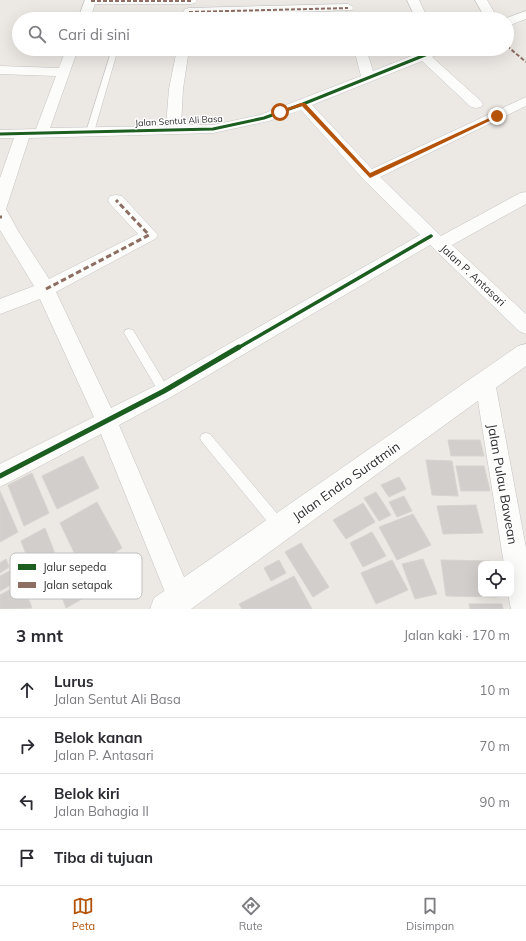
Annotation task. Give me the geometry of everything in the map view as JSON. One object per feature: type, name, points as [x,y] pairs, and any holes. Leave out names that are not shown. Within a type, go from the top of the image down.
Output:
[{"type":"main road","name":"Jalan Endro Suratmin","points":[[173,604],[526,353]]},
{"type":"street","points":[[413,0],[419,12]]},
{"type":"street","points":[[482,0],[488,12]]},
{"type":"street","points":[[87,12],[91,1],[190,8],[349,9]]},
{"type":"street","points":[[514,19],[526,15]]},
{"type":"street","points":[[41,134],[69,56]]},
{"type":"street","points":[[173,130],[176,89],[182,56]]},
{"type":"street","points":[[362,56],[368,78]]},
{"type":"street","name":"Jalan Sentut Ali Basa","points":[[0,134],[213,129],[233,126],[264,118],[303,104],[422,56]]},
{"type":"street","points":[[438,56],[476,104]]},
{"type":"street","points":[[0,70],[63,72]]},
{"type":"street","points":[[370,176],[526,101]]},
{"type":"street","name":"Jalan P. Antasari","points":[[303,104],[370,176],[526,326]]},
{"type":"street","points":[[23,134],[0,201],[0,213],[46,289],[107,422],[173,604]]},
{"type":"street","points":[[0,476],[107,422],[435,240],[526,197]]},
{"type":"street","points":[[0,307],[46,289],[149,235],[116,200]]},
{"type":"street","name":"Jalan Pulau Bawean","points":[[485,382],[524,609]]},
{"type":"lane","points":[[90,132],[113,56]]},
{"type":"lane","points":[[130,333],[164,391]]},
{"type":"lane","points":[[206,438],[280,528]]},
{"type":"building","points":[[448,440],[480,440],[484,456],[451,456]]},
{"type":"building","points":[[83,456],[99,488],[57,509],[42,476]]},
{"type":"building","points":[[426,460],[452,461],[458,496],[432,495]]},
{"type":"building","points":[[456,466],[484,466],[490,491],[461,491]]},
{"type":"building","points":[[32,473],[49,513],[24,526],[8,485]]},
{"type":"building","points":[[399,477],[406,489],[389,497],[381,485]]},
{"type":"building","points":[[0,491],[18,532],[0,542]]},
{"type":"building","points":[[376,492],[391,515],[379,521],[364,498]]},
{"type":"building","points":[[404,496],[412,511],[397,517],[389,502]]},
{"type":"building","points":[[97,502],[122,548],[114,553],[74,553],[60,523]]},
{"type":"building","points":[[363,503],[375,522],[346,539],[333,520]]},
{"type":"building","points":[[476,505],[483,533],[443,534],[437,506]]},
{"type":"building","points":[[413,514],[431,545],[397,560],[379,527]]},
{"type":"building","points":[[45,528],[55,553],[26,553],[21,541]]},
{"type":"building","points":[[372,532],[386,556],[363,567],[350,543]]},
{"type":"building","points":[[301,543],[329,587],[313,597],[285,552]]},
{"type":"building","points":[[6,559],[9,567],[0,573],[0,563]]},
{"type":"building","points":[[423,559],[437,594],[415,599],[402,564]]},
{"type":"building","points":[[279,560],[286,573],[271,581],[264,568]]},
{"type":"building","points":[[392,560],[408,590],[376,604],[361,573]]},
{"type":"building","points":[[441,560],[490,561],[478,561],[478,597],[446,596]]},
{"type":"building","points":[[10,571],[10,585],[0,591],[0,576]]},
{"type":"building","points":[[294,576],[312,609],[242,609],[239,604]]},
{"type":"building","points":[[10,590],[10,599],[28,599],[32,608],[0,609],[0,595]]},
{"type":"building","points":[[63,599],[82,599],[66,608]]},
{"type":"building","points":[[469,604],[502,604],[503,609],[470,609]]},
{"type":"marked path","points":[[91,1],[191,1]]},
{"type":"marked path","points":[[189,12],[348,8]]},
{"type":"marked path","points":[[514,52],[526,62]]},
{"type":"marked path","points":[[46,289],[149,235],[116,200]]},
{"type":"cycle path","points":[[0,134],[213,129],[264,118],[423,56]]},
{"type":"cycle path","points":[[0,476],[164,391],[431,236]]},
{"type":"route","points":[[280,112],[303,104],[370,176],[497,116]]}]
